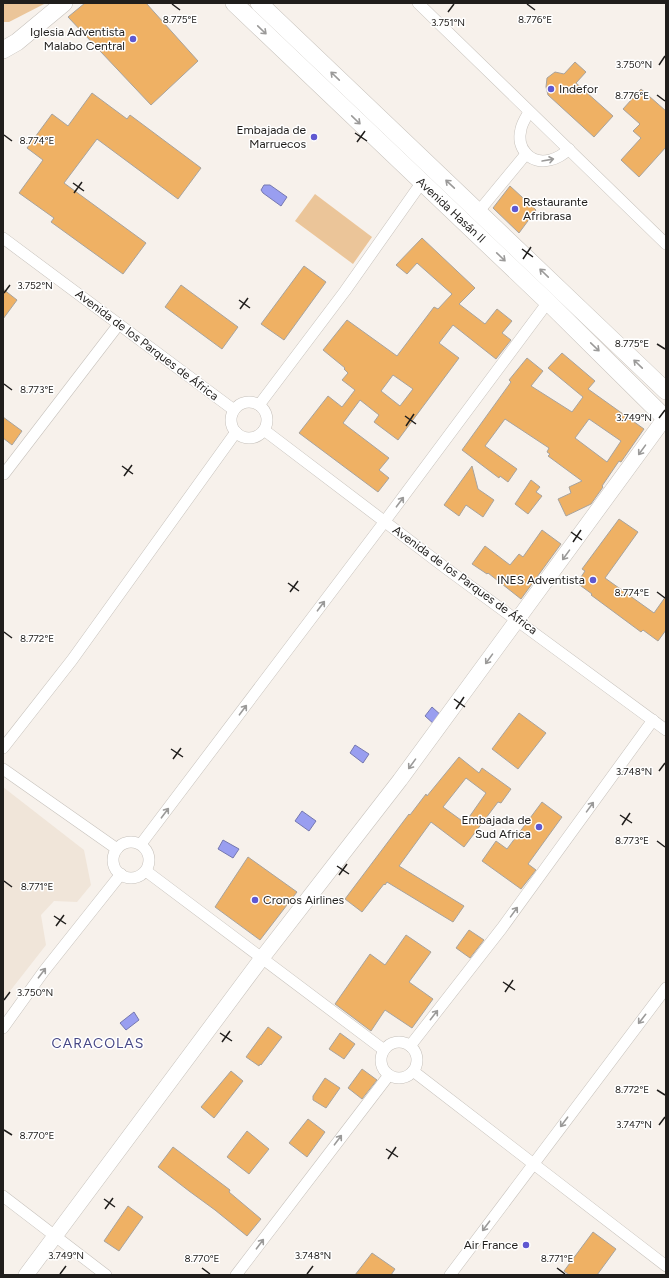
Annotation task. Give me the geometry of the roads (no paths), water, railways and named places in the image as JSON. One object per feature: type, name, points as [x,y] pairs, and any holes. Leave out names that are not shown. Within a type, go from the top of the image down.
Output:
[{"type":"main road","points":[[3,62],[10,46],[64,3]]},
{"type":"main road","name":"Avenida Hasán II","points":[[234,3],[548,302],[666,418]]},
{"type":"main road","name":"Avenida Hasán II","points":[[259,3],[479,211],[666,391]]},
{"type":"street","points":[[418,3],[666,244]]},
{"type":"street","points":[[529,112],[521,127],[520,133],[521,145],[526,154],[536,160],[550,160],[562,155],[569,149]]},
{"type":"street","points":[[479,211],[526,154]]},
{"type":"street","points":[[258,405],[345,291],[422,182]]},
{"type":"street","name":"Avenida de los Parques de África","points":[[3,238],[234,410]]},
{"type":"street","points":[[141,844],[548,302]]},
{"type":"street","points":[[4,474],[118,324]]},
{"type":"street","points":[[251,402],[258,405],[262,407],[266,414],[267,422],[264,430],[258,435],[250,438],[242,437],[236,432],[231,422],[234,410],[243,403],[251,402]]},
{"type":"street","points":[[26,1275],[262,958],[400,780],[666,418]]},
{"type":"street","name":"Avenida de los Parques de África","points":[[264,430],[666,730]]},
{"type":"street","points":[[3,748],[72,660],[236,432]]},
{"type":"street","points":[[410,1046],[502,928],[653,720]]},
{"type":"street","points":[[3,769],[117,849]]},
{"type":"street","points":[[126,842],[141,844],[149,854],[149,863],[146,871],[136,877],[128,878],[115,868],[113,860],[117,849],[126,842]]},
{"type":"street","points":[[146,871],[384,1050]]},
{"type":"street","points":[[3,1028],[44,971],[121,874]]},
{"type":"street","points":[[450,1275],[666,988]]},
{"type":"street","points":[[394,1042],[403,1042],[410,1046],[415,1052],[417,1060],[414,1071],[404,1077],[396,1078],[388,1075],[383,1069],[381,1062],[384,1050],[394,1042]]},
{"type":"street","points":[[414,1071],[666,1267],[661,1275]]},
{"type":"street","points":[[236,1275],[388,1075]]},
{"type":"street","points":[[3,1196],[106,1275]]},
{"type":"water","points":[[264,185],[270,185],[287,197],[281,206],[263,193],[261,190]]},
{"type":"water","points":[[432,707],[443,717],[435,725],[425,716]]},
{"type":"water","points":[[355,745],[369,754],[363,763],[350,753]]},
{"type":"water","points":[[302,811],[316,821],[309,831],[295,821]]},
{"type":"water","points":[[223,840],[239,849],[233,858],[218,849]]},
{"type":"water","points":[[134,1012],[139,1020],[126,1030],[120,1023]]},
{"type":"place","name":"Iglesia Adventista Malabo Central","points":[[133,39]]},
{"type":"place","name":"Indefor","points":[[551,89]]},
{"type":"place","name":"Embajada de Marruecos","points":[[314,137]]},
{"type":"place","name":"Restaurante Afribrasa","points":[[515,209]]},
{"type":"place","name":"INES Adventista","points":[[593,580]]},
{"type":"place","name":"Embajada de Sud Africa","points":[[539,827]]},
{"type":"place","name":"Cronos Airlines","points":[[255,900]]},
{"type":"place","name":"Air France","points":[[526,1245]]},
{"type":"district","name":"CARACOLAS","points":[[98,1043]]}]
